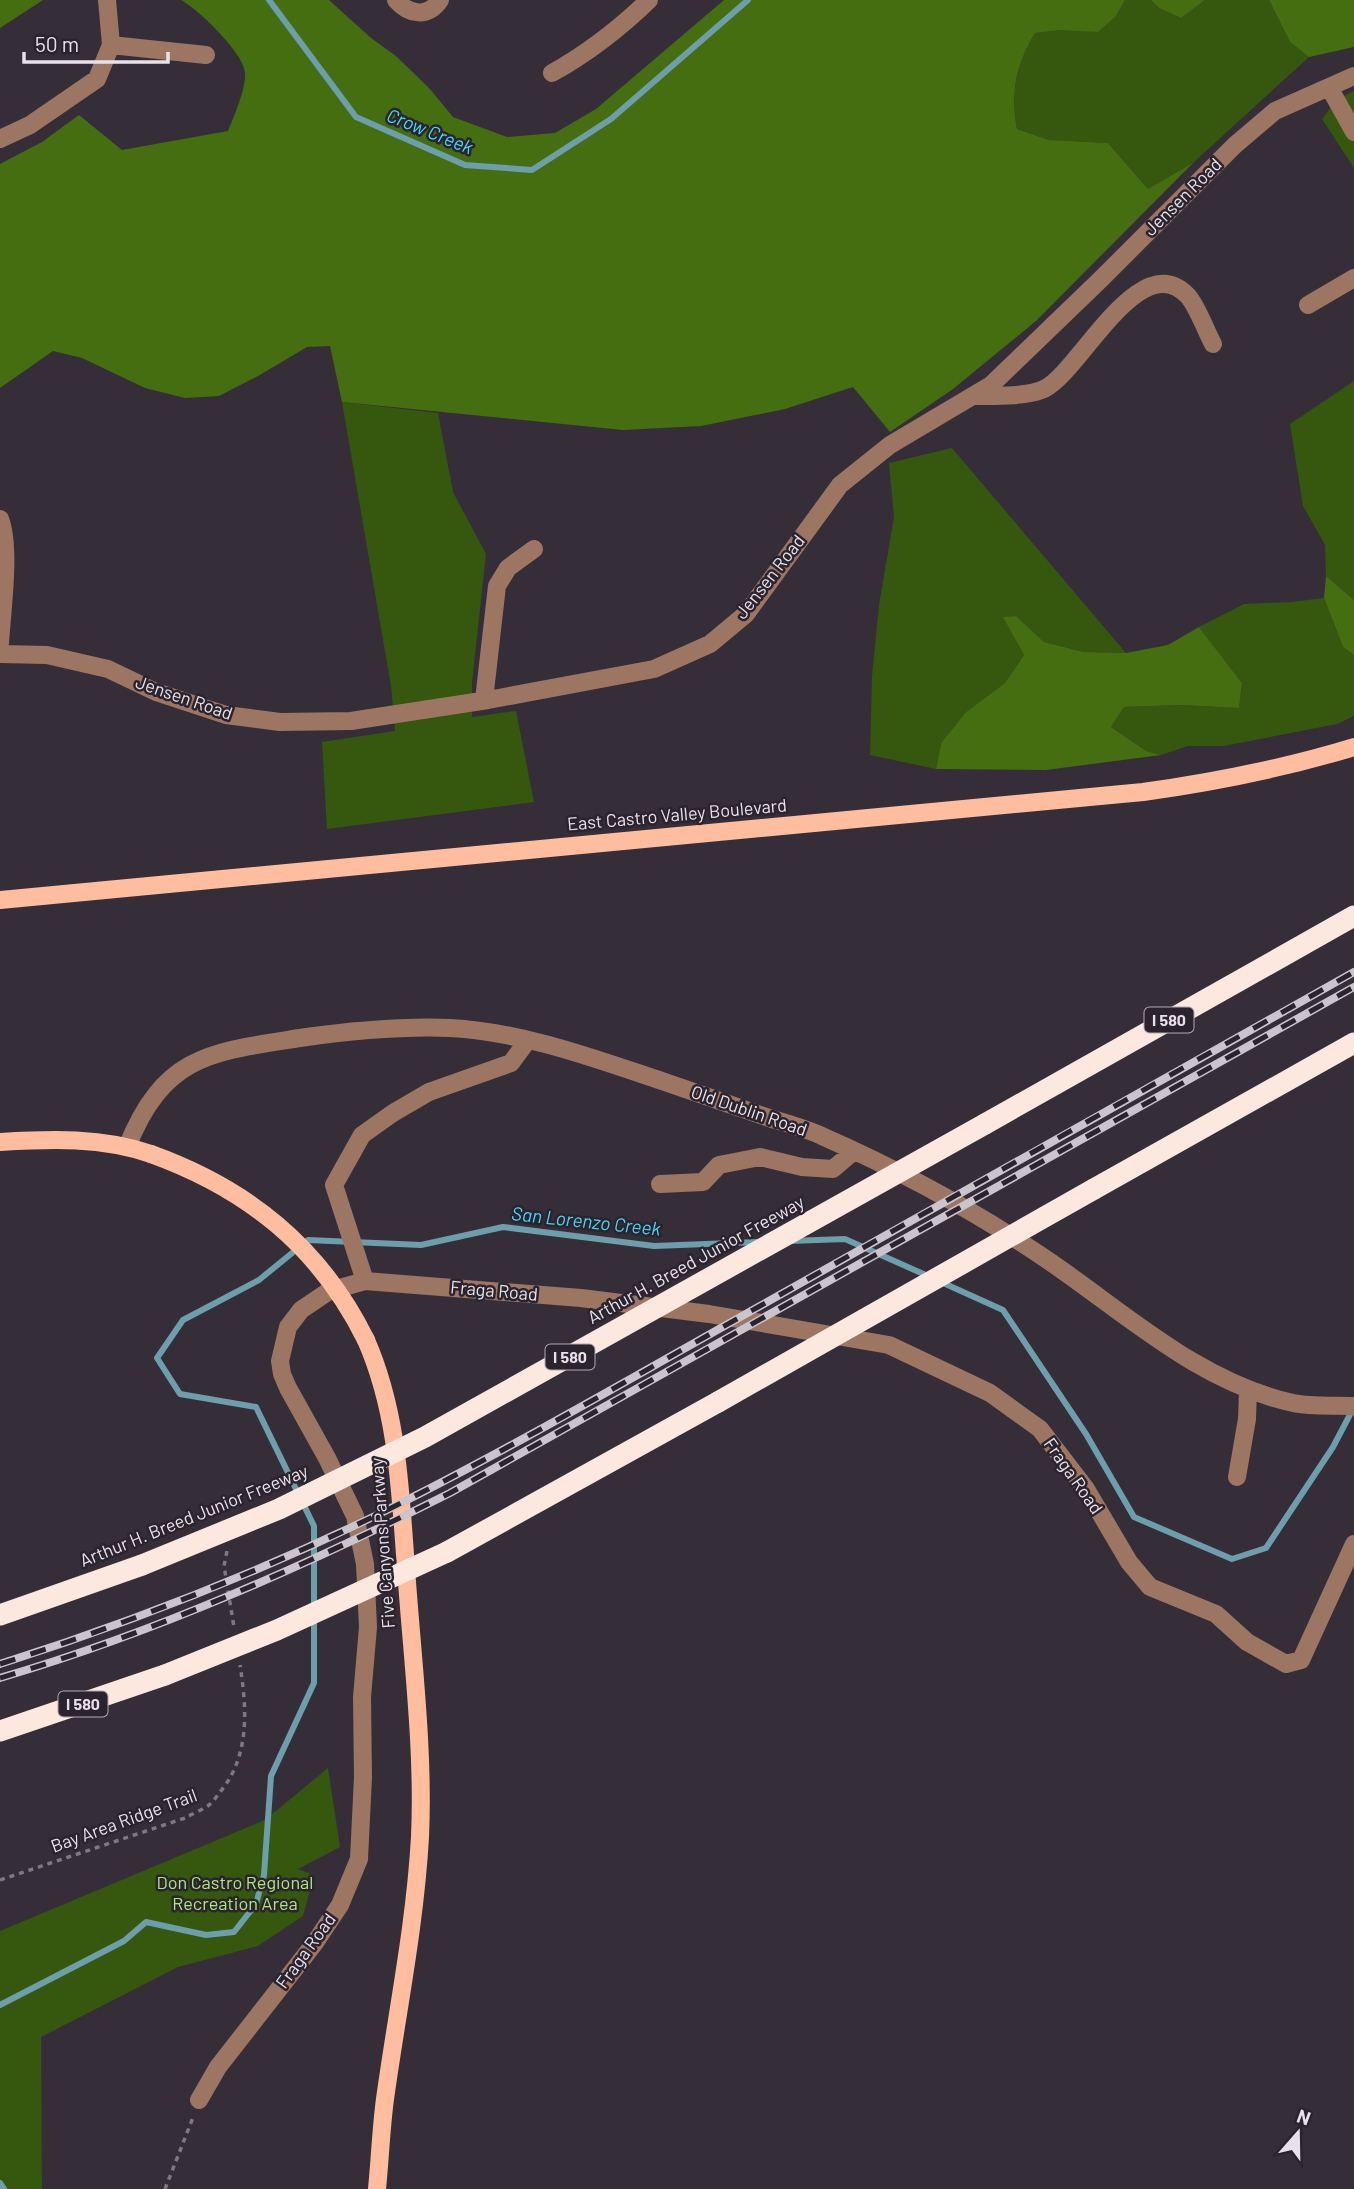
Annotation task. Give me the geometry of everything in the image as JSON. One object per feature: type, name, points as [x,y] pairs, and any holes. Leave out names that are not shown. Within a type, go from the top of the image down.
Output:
[{"type":"highway","name":"Arthur H. Breed Junior Freeway","points":[[0,1615],[142,1565],[279,1509],[413,1443],[1354,916]]},
{"type":"highway","name":"I 580","points":[[0,1731],[165,1675],[297,1622],[446,1552],[718,1402],[1354,1043]]},
{"type":"main road","name":"East Castro Valley Boulevard","points":[[0,900],[1143,792],[1283,768],[1354,747]]},
{"type":"main road","name":"Five Canyons Parkway","points":[[0,1142],[63,1139],[128,1147],[215,1181],[277,1224],[325,1274],[366,1340],[385,1393],[396,1447],[420,1780],[420,1835],[410,1945],[385,2102],[377,2189]]},
{"type":"street","points":[[0,139],[30,125],[97,79],[111,45],[107,0]]},
{"type":"street","points":[[396,0],[408,12],[424,13],[435,8],[440,0]]},
{"type":"street","points":[[552,73],[583,56],[621,27],[649,0]]},
{"type":"street","points":[[111,45],[206,55]]},
{"type":"street","name":"Jensen Road","points":[[0,654],[47,655],[108,669],[156,692],[226,715],[280,722],[351,721],[484,700],[654,668],[710,644],[746,614],[840,485],[890,444],[990,385],[1235,145],[1275,111],[1354,76]]},
{"type":"street","points":[[1329,87],[1354,132]]},
{"type":"street","points":[[1308,305],[1354,278]]},
{"type":"street","points":[[970,397],[1044,389],[1069,368],[1121,305],[1141,291],[1157,286],[1172,286],[1188,296],[1213,344]]},
{"type":"street","points":[[0,519],[4,528],[5,548],[0,643]]},
{"type":"street","points":[[484,700],[497,586],[508,568],[534,549]]},
{"type":"street","name":"Old Dublin Road","points":[[128,1147],[149,1101],[166,1082],[186,1067],[211,1055],[258,1044],[375,1030],[451,1028],[528,1040],[586,1055],[821,1135],[938,1191],[1041,1255],[1202,1367],[1248,1390],[1295,1403],[1354,1406]]},
{"type":"street","points":[[365,1281],[334,1185],[362,1135],[429,1092],[512,1063],[528,1040]]},
{"type":"street","points":[[660,1184],[703,1182],[719,1165],[760,1157],[802,1167],[832,1169],[854,1151]]},
{"type":"street","name":"Fraga Road","points":[[200,2100],[218,2067],[314,1944],[340,1905],[359,1859],[363,1777],[362,1697],[368,1627],[365,1564],[355,1516],[288,1388],[280,1362],[288,1326],[301,1310],[329,1291],[365,1281],[581,1298],[709,1314],[889,1345],[990,1393],[1040,1429],[1086,1489],[1129,1562],[1150,1587],[1216,1614],[1247,1642],[1286,1664],[1301,1660],[1354,1544]]},
{"type":"street","points":[[1237,1477],[1247,1419],[1248,1390]]},
{"type":"path","points":[[227,1547],[224,1566],[234,1630]]},
{"type":"path","name":"Bay Area Ridge Trail","points":[[0,1880],[185,1818],[210,1804],[230,1780],[240,1755],[245,1726],[238,1656]]},
{"type":"path","points":[[165,2189],[200,2100]]},
{"type":"green space","points":[[0,0],[43,0],[0,28]]},
{"type":"green space","points":[[181,0],[329,0],[371,38],[396,56],[429,88],[453,117],[507,137],[555,133],[596,109],[724,0],[1125,0],[1116,16],[1098,32],[1062,30],[1035,33],[1023,56],[1016,79],[1014,103],[1017,129],[1049,140],[1108,143],[1148,189],[1194,162],[1036,321],[953,389],[890,432],[853,387],[785,409],[701,426],[623,430],[342,402],[330,346],[307,347],[219,396],[185,398],[145,388],[82,358],[53,351],[0,388],[0,164],[42,142],[79,115],[122,150],[228,131],[244,87],[243,64],[219,32]]},
{"type":"green space","points":[[1125,0],[1151,0],[1159,8],[1181,18],[1205,0],[1269,0],[1290,42],[1309,57],[1194,162],[1148,189],[1108,143],[1049,140],[1017,129],[1015,116],[1016,79],[1023,56],[1035,33],[1062,30],[1116,16]]},
{"type":"green space","points":[[1151,0],[1205,0],[1181,18],[1159,8]]},
{"type":"green space","points":[[1269,0],[1354,0],[1354,47],[1309,57],[1290,42]]},
{"type":"green space","points":[[1354,91],[1354,168],[1322,119],[1337,99]]},
{"type":"green space","points":[[1354,381],[1354,600],[1326,576],[1325,545],[1303,506],[1290,424]]},
{"type":"green space","points":[[342,402],[438,413],[453,492],[486,554],[472,682],[472,717],[516,711],[534,802],[327,829],[322,742],[395,731],[391,686]]},
{"type":"green space","points":[[952,448],[1126,653],[1084,652],[1044,642],[1016,616],[1004,618],[1024,655],[1005,683],[966,712],[941,743],[936,769],[870,755],[872,676],[879,605],[894,517],[889,463]]},
{"type":"green space","points":[[1326,576],[1354,600],[1354,655],[1343,647],[1324,598]]},
{"type":"green space","points":[[1324,598],[1343,647],[1354,655],[1354,716],[1337,724],[1224,746],[1188,746],[1161,755],[1146,751],[1111,727],[1124,707],[1182,705],[1239,708],[1242,683],[1199,627],[1244,604]]},
{"type":"green space","points":[[1016,616],[1044,642],[1084,652],[1126,653],[1168,645],[1199,627],[1242,683],[1239,708],[1182,705],[1124,707],[1111,727],[1146,751],[1161,755],[1046,770],[936,769],[941,743],[966,712],[1005,683],[1024,655],[1003,617]]},
{"type":"green space","name":"Don Castro Regional Recreation Area","points":[[328,1768],[340,1847],[298,1869],[314,1875],[303,1916],[258,1946],[178,1967],[41,2037],[42,2189],[0,2189],[0,1931],[265,1820]]},
{"type":"waterway","name":"Crow Creek","points":[[269,0],[356,117],[465,165],[532,170],[611,119],[748,0]]},
{"type":"waterway","name":"San Lorenzo Creek","points":[[314,1608],[314,1526],[256,1407],[180,1394],[157,1358],[183,1320],[259,1280],[308,1240],[421,1245],[503,1227],[654,1246],[758,1242]]},
{"type":"waterway","name":"San Lorenzo Creek","points":[[790,1241],[845,1239],[928,1276]]},
{"type":"waterway","name":"San Lorenzo Creek","points":[[941,1282],[1003,1310],[1086,1434],[1134,1517],[1232,1559],[1266,1548],[1333,1447],[1353,1409]]},
{"type":"waterway","name":"San Lorenzo Creek","points":[[0,2005],[124,1941],[146,1922],[206,1935],[234,1932],[256,1904],[264,1875],[271,1776],[314,1683],[314,1619]]},
{"type":"waterway","name":"San Lorenzo Creek","points":[[0,2183],[4,2189]]},
{"type":"railway","points":[[0,1664],[96,1632],[238,1577],[331,1537],[426,1491],[570,1413],[1354,972]]},
{"type":"railway","points":[[0,1678],[116,1640],[229,1596],[450,1493],[1354,987]]}]
